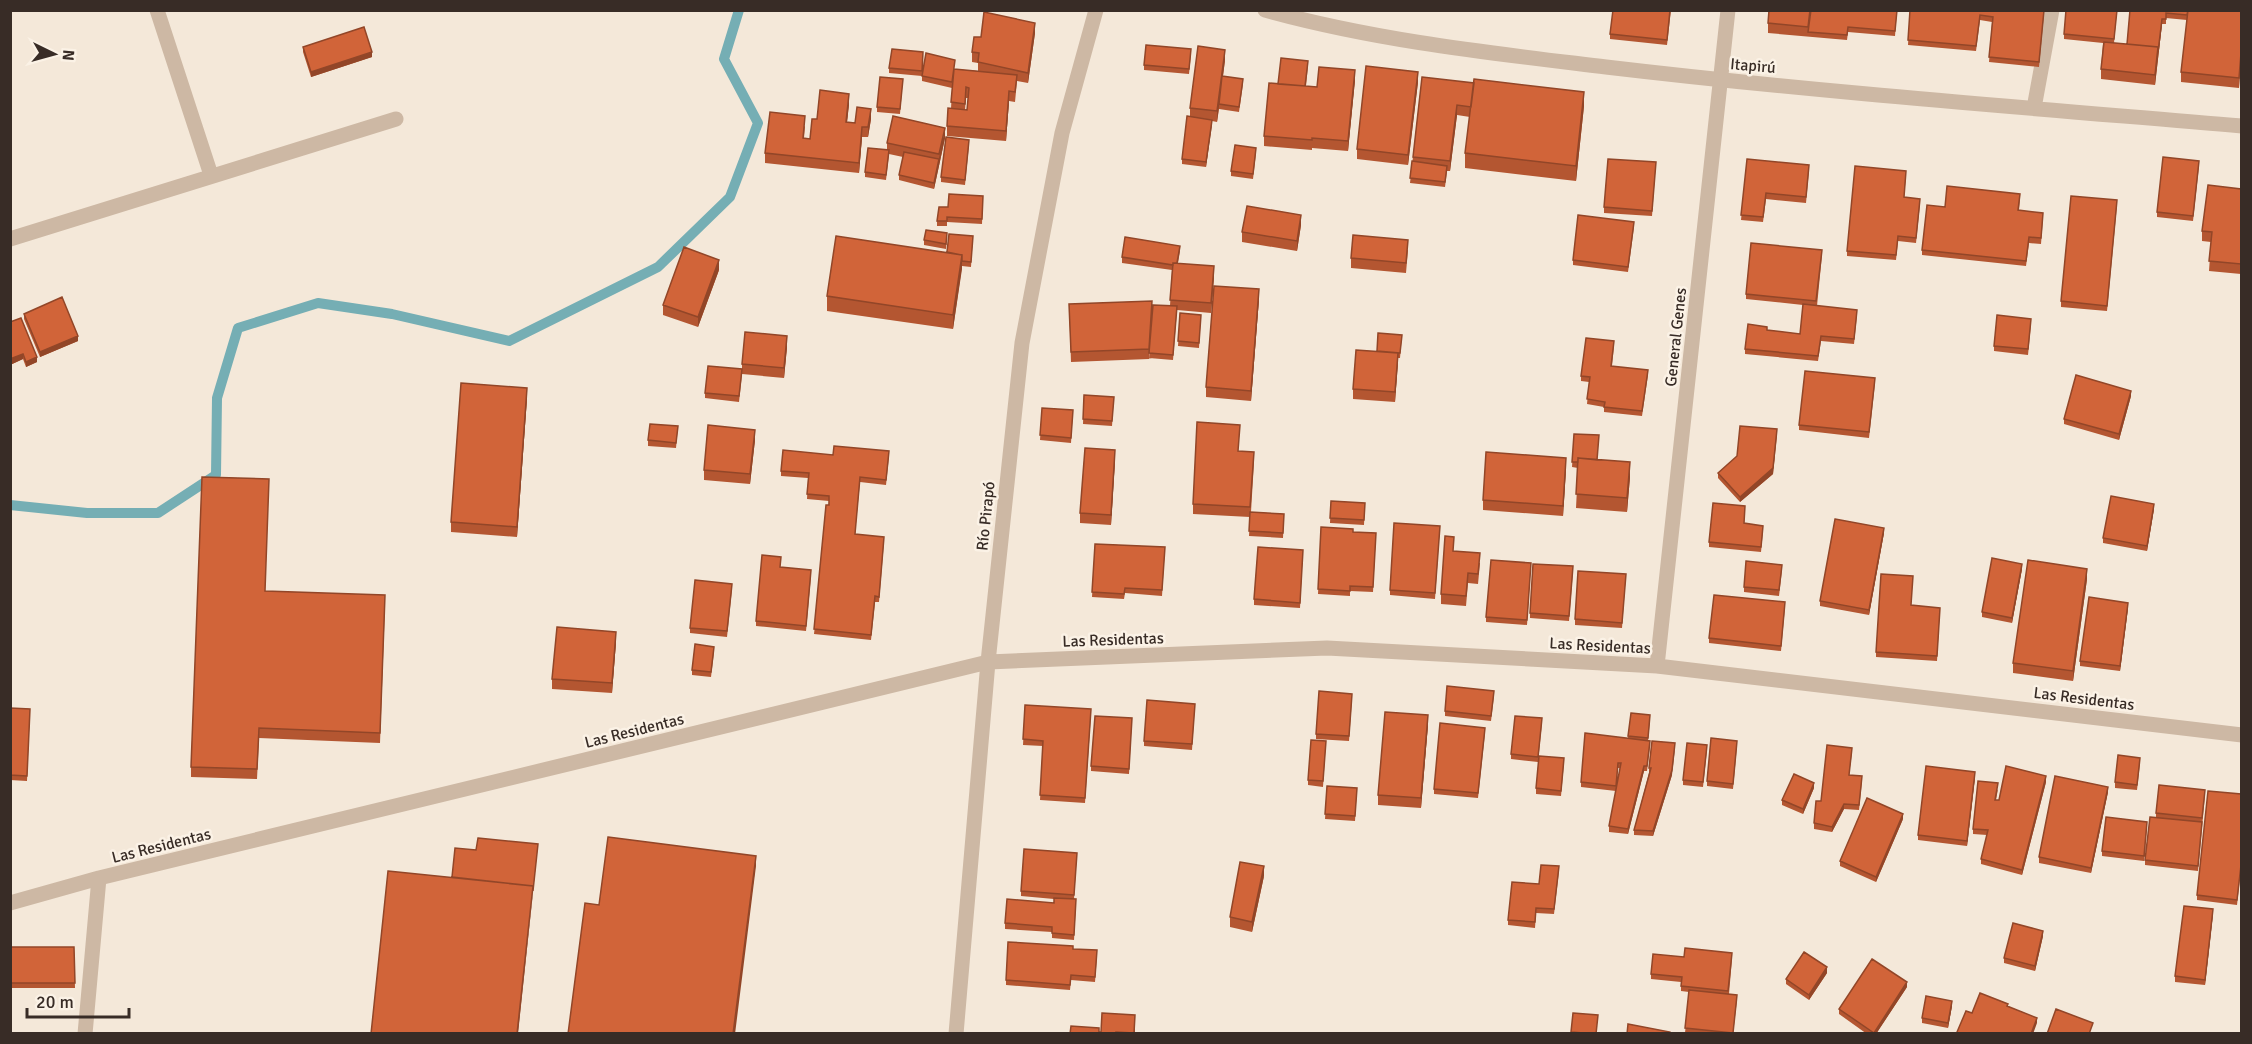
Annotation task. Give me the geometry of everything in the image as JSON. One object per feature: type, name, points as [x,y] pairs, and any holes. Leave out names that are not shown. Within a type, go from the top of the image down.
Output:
[{"type":"street","points":[[157,10],[211,175]]},
{"type":"street","name":"Río Pirapó","points":[[956,1034],[988,662],[1022,343],[1062,133],[1096,10]]},
{"type":"street","name":"Itapirú","points":[[1265,10],[1311,23],[1413,43],[1720,80],[2241,126]]},
{"type":"street","name":"General Genes","points":[[1657,666],[1728,10]]},
{"type":"street","points":[[2034,108],[2052,10]]},
{"type":"street","points":[[10,239],[396,118]]},
{"type":"street","name":"Las Residentas","points":[[10,903],[99,878],[988,662],[1327,648],[1657,666],[2241,735]]},
{"type":"street","points":[[85,1034],[99,878]]},
{"type":"building","points":[[1613,10],[1670,10],[1667,40],[1610,34]]},
{"type":"building","points":[[1769,10],[1810,10],[1808,27],[1768,23]]},
{"type":"building","points":[[1811,10],[1897,10],[1895,31],[1848,27],[1847,35],[1808,32]]},
{"type":"building","points":[[1910,10],[2044,10],[2039,62],[1989,57],[1993,17],[1980,15],[1976,46],[1908,40]]},
{"type":"building","points":[[2066,10],[2117,10],[2114,39],[2064,34]]},
{"type":"building","points":[[2130,10],[2188,10],[2187,15],[2166,13],[2166,19],[2162,19],[2158,52],[2158,47],[2127,44]]},
{"type":"building","points":[[2188,10],[2241,10],[2239,78],[2181,72]]},
{"type":"building","points":[[984,12],[1035,23],[1028,73],[978,62],[979,53],[972,52],[974,37],[981,37]]},
{"type":"building","points":[[364,27],[372,52],[311,72],[303,47]]},
{"type":"building","points":[[2104,42],[2158,47],[2155,75],[2101,69]]},
{"type":"building","points":[[1146,45],[1191,49],[1189,69],[1144,65]]},
{"type":"building","points":[[1198,46],[1225,50],[1217,111],[1190,108]]},
{"type":"building","points":[[892,49],[923,52],[922,71],[889,68]]},
{"type":"building","points":[[926,53],[955,60],[952,82],[922,76]]},
{"type":"building","points":[[1281,58],[1308,61],[1305,86],[1278,84]]},
{"type":"building","points":[[1366,66],[1418,72],[1408,155],[1357,149]]},
{"type":"building","points":[[1319,67],[1355,70],[1348,141],[1264,136],[1269,83],[1317,87]]},
{"type":"building","points":[[954,69],[1017,75],[1015,92],[1009,91],[1006,131],[947,126],[948,108],[967,110],[969,88],[966,87],[965,104],[951,102]]},
{"type":"building","points":[[1222,76],[1243,79],[1239,107],[1219,104]]},
{"type":"building","points":[[880,77],[903,79],[900,109],[877,107]]},
{"type":"building","points":[[1422,77],[1474,83],[1471,107],[1457,105],[1450,161],[1413,157]]},
{"type":"building","points":[[1474,79],[1584,92],[1576,166],[1465,153]]},
{"type":"building","points":[[820,90],[849,94],[846,122],[855,123],[857,107],[871,109],[868,127],[862,127],[859,163],[765,153],[770,112],[805,116],[803,138],[810,139],[812,119],[817,119]]},
{"type":"building","points":[[893,116],[945,128],[939,154],[887,143]]},
{"type":"building","points":[[1187,116],[1212,120],[1206,162],[1182,159]]},
{"type":"building","points":[[946,137],[969,140],[965,180],[941,177]]},
{"type":"building","points":[[1235,145],[1256,148],[1253,174],[1231,171]]},
{"type":"building","points":[[868,148],[889,150],[886,175],[865,172]]},
{"type":"building","points":[[904,152],[939,159],[934,183],[899,175]]},
{"type":"building","points":[[2163,157],[2199,161],[2193,216],[2157,212]]},
{"type":"building","points":[[1608,159],[1656,162],[1652,211],[1604,207]]},
{"type":"building","points":[[1747,159],[1809,165],[1806,197],[1766,193],[1763,217],[1741,215]]},
{"type":"building","points":[[1412,161],[1447,166],[1445,182],[1410,178]]},
{"type":"building","points":[[1855,166],[1906,171],[1904,197],[1920,199],[1916,238],[1898,236],[1896,255],[1847,251]]},
{"type":"building","points":[[2208,185],[2241,189],[2241,264],[2209,261],[2212,232],[2202,231]]},
{"type":"building","points":[[1947,186],[2020,194],[2018,210],[2043,213],[2041,238],[2029,237],[2026,261],[1922,250],[1927,205],[1945,207]]},
{"type":"building","points":[[949,194],[983,196],[982,219],[947,217],[947,221],[937,221],[939,207],[948,207]]},
{"type":"building","points":[[2071,196],[2117,200],[2107,306],[2061,301]]},
{"type":"building","points":[[1247,206],[1301,215],[1297,241],[1242,232]]},
{"type":"building","points":[[1578,215],[1634,222],[1628,267],[1573,260]]},
{"type":"building","points":[[926,230],[947,233],[946,244],[924,240]]},
{"type":"building","points":[[949,234],[973,236],[971,262],[962,261],[962,255],[947,252]]},
{"type":"building","points":[[1353,235],[1408,240],[1406,263],[1351,258]]},
{"type":"building","points":[[836,236],[962,255],[953,315],[827,296]]},
{"type":"building","points":[[1125,237],[1180,246],[1177,263],[1173,265],[1122,257]]},
{"type":"building","points":[[1751,243],[1822,250],[1816,301],[1746,294]]},
{"type":"building","points":[[684,247],[719,260],[698,317],[663,305]]},
{"type":"building","points":[[1173,263],[1214,266],[1211,303],[1170,300]]},
{"type":"building","points":[[1214,286],[1259,289],[1251,391],[1206,387]]},
{"type":"building","points":[[62,297],[78,336],[40,352],[24,314]]},
{"type":"building","points":[[1152,301],[1149,349],[1071,352],[1069,304]]},
{"type":"building","points":[[1803,304],[1857,310],[1854,339],[1821,336],[1818,356],[1745,349],[1748,324],[1767,327],[1767,330],[1800,334]]},
{"type":"building","points":[[1153,305],[1177,306],[1173,355],[1149,353]]},
{"type":"building","points":[[1180,313],[1201,315],[1199,343],[1178,341]]},
{"type":"building","points":[[1997,315],[2031,319],[2028,349],[1994,346]]},
{"type":"building","points":[[21,318],[37,357],[26,362],[23,354],[10,359],[10,322]]},
{"type":"building","points":[[745,332],[787,336],[784,368],[742,364]]},
{"type":"building","points":[[1378,333],[1402,335],[1400,353],[1377,351]]},
{"type":"building","points":[[1586,338],[1614,341],[1611,366],[1648,370],[1642,411],[1604,407],[1605,402],[1587,399],[1590,377],[1581,376]]},
{"type":"building","points":[[1356,350],[1398,353],[1395,392],[1353,389]]},
{"type":"building","points":[[708,366],[742,369],[739,396],[705,393]]},
{"type":"building","points":[[1805,371],[1875,378],[1869,432],[1799,425]]},
{"type":"building","points":[[2076,375],[2131,391],[2119,434],[2064,419]]},
{"type":"building","points":[[461,383],[527,388],[517,527],[451,522]]},
{"type":"building","points":[[1084,395],[1114,397],[1112,421],[1083,419]]},
{"type":"building","points":[[1042,408],[1073,410],[1071,438],[1040,435]]},
{"type":"building","points":[[1197,422],[1240,425],[1238,451],[1254,452],[1250,507],[1193,504]]},
{"type":"building","points":[[650,424],[678,426],[676,443],[648,440]]},
{"type":"building","points":[[708,425],[755,430],[750,474],[704,470]]},
{"type":"building","points":[[1740,426],[1777,429],[1773,468],[1740,497],[1718,473],[1737,456]]},
{"type":"building","points":[[1574,434],[1599,435],[1597,460],[1578,458],[1578,462],[1572,462]]},
{"type":"building","points":[[834,446],[889,451],[886,480],[860,477],[855,534],[884,537],[879,597],[875,596],[871,635],[814,629],[826,505],[829,505],[829,496],[807,494],[809,473],[781,471],[783,450],[833,455]]},
{"type":"building","points":[[1085,448],[1115,450],[1111,515],[1080,513]]},
{"type":"building","points":[[1486,452],[1566,458],[1563,506],[1483,500]]},
{"type":"building","points":[[1578,458],[1630,462],[1627,498],[1576,494]]},
{"type":"building","points":[[202,477],[269,479],[265,591],[385,595],[380,733],[259,728],[257,769],[191,767]]},
{"type":"building","points":[[2111,496],[2154,504],[2147,546],[2103,538]]},
{"type":"building","points":[[1331,501],[1365,503],[1364,520],[1330,518]]},
{"type":"building","points":[[1713,503],[1745,506],[1744,523],[1763,526],[1761,547],[1709,542]]},
{"type":"building","points":[[1250,512],[1284,514],[1283,533],[1249,531]]},
{"type":"building","points":[[1835,519],[1884,528],[1869,610],[1820,601]]},
{"type":"building","points":[[1394,523],[1440,526],[1435,593],[1390,590]]},
{"type":"building","points":[[1321,527],[1376,533],[1373,587],[1350,586],[1350,591],[1318,589]]},
{"type":"building","points":[[1445,536],[1454,537],[1453,551],[1480,553],[1478,574],[1468,573],[1466,596],[1441,594]]},
{"type":"building","points":[[1095,544],[1165,547],[1162,590],[1125,588],[1124,594],[1092,592]]},
{"type":"building","points":[[1258,547],[1303,550],[1300,603],[1254,599]]},
{"type":"building","points":[[762,555],[781,557],[780,567],[811,570],[806,626],[756,621]]},
{"type":"building","points":[[1992,558],[2022,564],[2012,618],[1982,612]]},
{"type":"building","points":[[1491,560],[1531,563],[1527,620],[1486,617]]},
{"type":"building","points":[[2028,560],[2087,569],[2073,671],[2013,663]]},
{"type":"building","points":[[1746,561],[1782,565],[1779,590],[1744,587]]},
{"type":"building","points":[[1533,564],[1573,566],[1569,616],[1530,613]]},
{"type":"building","points":[[1578,571],[1626,574],[1622,623],[1575,619]]},
{"type":"building","points":[[1881,574],[1913,576],[1911,605],[1940,608],[1937,656],[1876,652]]},
{"type":"building","points":[[695,580],[732,584],[727,631],[690,628]]},
{"type":"building","points":[[1714,595],[1785,602],[1781,646],[1709,638]]},
{"type":"building","points":[[2089,597],[2128,603],[2120,666],[2080,661]]},
{"type":"building","points":[[557,627],[616,632],[612,683],[552,679]]},
{"type":"building","points":[[695,644],[714,647],[711,672],[692,670]]},
{"type":"building","points":[[1447,686],[1494,691],[1491,716],[1445,711]]},
{"type":"building","points":[[1319,691],[1352,694],[1349,736],[1316,734]]},
{"type":"building","points":[[1147,700],[1195,704],[1192,744],[1144,741]]},
{"type":"building","points":[[1025,705],[1091,709],[1085,798],[1040,795],[1043,741],[1023,739]]},
{"type":"building","points":[[10,708],[30,709],[27,776],[10,775]]},
{"type":"building","points":[[1385,712],[1428,715],[1421,798],[1378,795]]},
{"type":"building","points":[[1631,713],[1650,715],[1648,738],[1628,736]]},
{"type":"building","points":[[1095,716],[1132,718],[1129,769],[1091,766]]},
{"type":"building","points":[[1515,716],[1542,718],[1538,757],[1511,754]]},
{"type":"building","points":[[1440,723],[1485,728],[1478,793],[1434,789]]},
{"type":"building","points":[[1585,733],[1650,741],[1647,766],[1644,766],[1628,829],[1609,826],[1621,763],[1618,763],[1616,786],[1581,782]]},
{"type":"building","points":[[1711,738],[1737,741],[1733,784],[1707,781]]},
{"type":"building","points":[[1311,740],[1326,741],[1323,781],[1308,780]]},
{"type":"building","points":[[1652,741],[1675,743],[1672,770],[1653,831],[1634,830],[1651,768],[1649,768]]},
{"type":"building","points":[[1687,743],[1707,745],[1703,782],[1683,780]]},
{"type":"building","points":[[1827,745],[1852,748],[1849,775],[1862,776],[1859,805],[1844,804],[1832,827],[1814,823],[1816,801],[1821,801]]},
{"type":"building","points":[[2118,755],[2140,758],[2137,785],[2115,782]]},
{"type":"building","points":[[1539,756],[1564,758],[1561,791],[1536,788]]},
{"type":"building","points":[[1926,766],[1975,772],[1967,841],[1918,835]]},
{"type":"building","points":[[2006,766],[2046,776],[2022,870],[1981,859],[1988,830],[1973,829],[1978,781],[1998,783],[1995,800],[1999,800]]},
{"type":"building","points":[[1794,774],[1814,783],[1803,809],[1782,800]]},
{"type":"building","points":[[2055,776],[2108,787],[2091,868],[2039,857]]},
{"type":"building","points":[[2159,785],[2205,790],[2202,818],[2156,813]]},
{"type":"building","points":[[1327,786],[1357,788],[1355,816],[1325,814]]},
{"type":"building","points":[[2208,791],[2241,794],[2241,865],[2237,900],[2197,895]]},
{"type":"building","points":[[1867,798],[1903,814],[1876,877],[1840,861]]},
{"type":"building","points":[[2106,817],[2147,822],[2144,856],[2102,851]]},
{"type":"building","points":[[2150,817],[2202,822],[2198,866],[2145,860]]},
{"type":"building","points":[[608,837],[756,856],[733,1034],[568,1034],[585,903],[599,905]]},
{"type":"building","points":[[478,838],[538,844],[533,891],[533,886],[452,877],[455,848],[476,850]]},
{"type":"building","points":[[1024,849],[1077,853],[1074,895],[1021,891]]},
{"type":"building","points":[[1240,862],[1264,866],[1252,922],[1230,917]]},
{"type":"building","points":[[1541,865],[1559,866],[1554,909],[1536,908],[1535,922],[1508,920],[1512,882],[1539,884]]},
{"type":"building","points":[[388,871],[533,886],[517,1034],[371,1034]]},
{"type":"building","points":[[1054,898],[1076,899],[1074,935],[1052,933],[1052,927],[1005,923],[1007,899],[1054,903]]},
{"type":"building","points":[[2184,906],[2213,909],[2205,980],[2175,976]]},
{"type":"building","points":[[2013,923],[2043,931],[2035,966],[2004,958]]},
{"type":"building","points":[[1008,942],[1073,946],[1073,949],[1097,950],[1095,977],[1071,975],[1070,985],[1006,980]]},
{"type":"building","points":[[10,947],[74,947],[75,983],[11,983],[10,1017]]},
{"type":"building","points":[[1685,948],[1732,953],[1728,991],[1681,986],[1682,977],[1651,974],[1653,954],[1684,957]]},
{"type":"building","points":[[1804,952],[1827,967],[1809,995],[1786,979]]},
{"type":"building","points":[[1872,959],[1907,982],[1874,1033],[1839,1009]]},
{"type":"building","points":[[1689,990],[1737,995],[1733,1033],[1685,1028]]},
{"type":"building","points":[[1980,993],[2037,1018],[2031,1034],[1962,1034],[1957,1032],[1966,1011],[1972,1013]]},
{"type":"building","points":[[1926,996],[1952,1001],[1948,1023],[1922,1018]]},
{"type":"building","points":[[2056,1009],[2093,1023],[2089,1034],[2047,1034]]},
{"type":"building","points":[[1102,1013],[1135,1015],[1134,1033],[1070,1034],[1071,1026],[1099,1028],[1101,1032]]},
{"type":"building","points":[[1573,1013],[1598,1015],[1596,1034],[1571,1032]]},
{"type":"building","points":[[1628,1024],[1670,1032],[1670,1034],[1627,1034]]},
{"type":"waterway","points":[[10,505],[87,513],[158,513],[216,475],[217,398],[238,328],[318,303],[392,314],[509,341],[658,267],[730,197],[758,123],[724,59],[739,10]]}]
